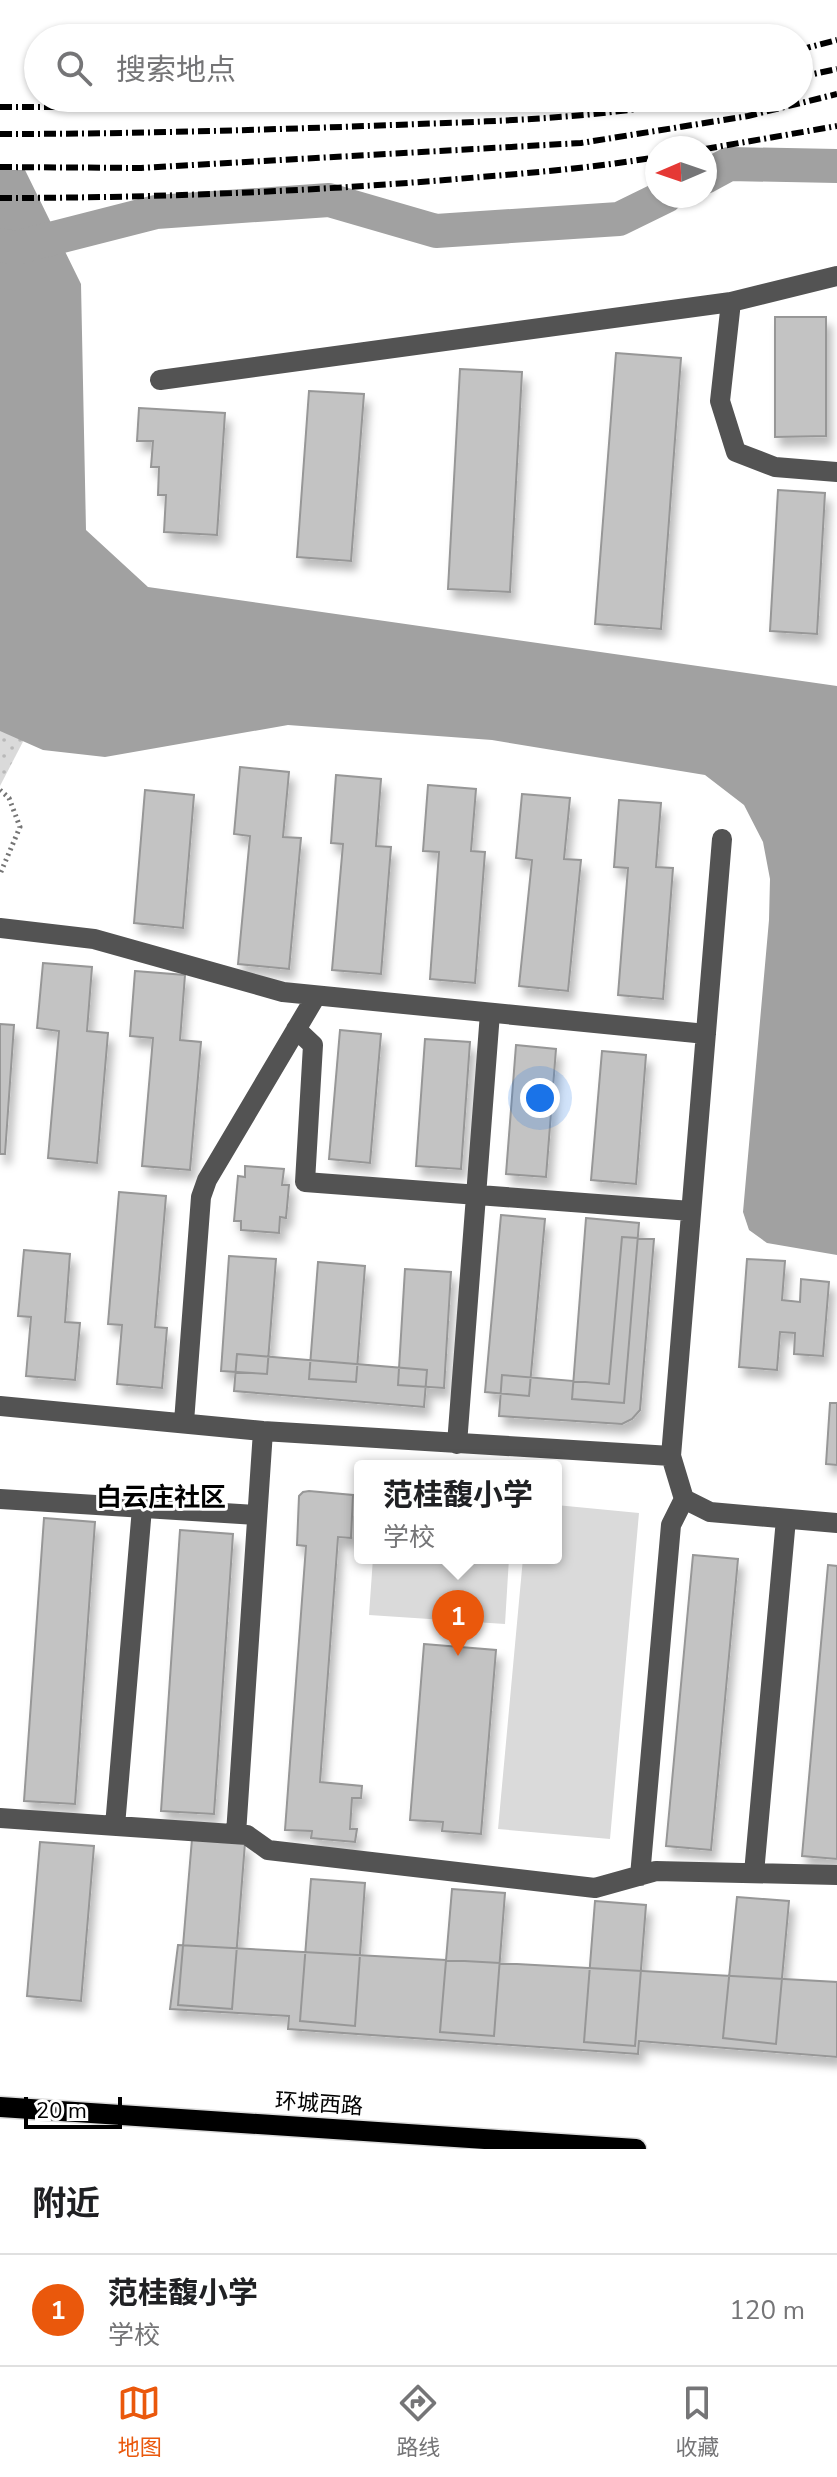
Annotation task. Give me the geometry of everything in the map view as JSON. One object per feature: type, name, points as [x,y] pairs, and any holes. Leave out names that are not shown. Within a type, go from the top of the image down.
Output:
[{"type":"main road","name":"环城西路","points":[[0,2107],[636,2149]]},
{"type":"street","points":[[160,380],[731,302],[837,276]]},
{"type":"street","points":[[731,302],[720,401],[736,452],[775,467],[837,472]]},
{"type":"street","points":[[640,1876],[671,1525],[684,1499],[671,1456],[722,839]]},
{"type":"street","points":[[0,928],[94,939],[283,992],[706,1034]]},
{"type":"street","points":[[184,1422],[201,1197],[207,1180],[316,996]]},
{"type":"street","points":[[457,1444],[490,1013]]},
{"type":"street","points":[[296,1029],[313,1045],[305,1182],[691,1211]]},
{"type":"street","points":[[0,1406],[263,1431],[671,1456]]},
{"type":"street","points":[[236,1834],[263,1431]]},
{"type":"street","points":[[0,1499],[257,1515]]},
{"type":"street","points":[[684,1499],[710,1512],[837,1523]]},
{"type":"street","points":[[115,1826],[142,1508]]},
{"type":"street","points":[[754,1873],[786,1519]]},
{"type":"street","points":[[0,1818],[247,1835],[268,1850],[595,1888],[656,1871],[837,1875]]},
{"type":"path","points":[[0,790],[9,798],[20,827],[0,874]]},
{"type":"shaded area","points":[[0,170],[25,170],[81,284],[86,530],[148,587],[837,686],[837,1255],[767,1243],[749,1230],[743,1212],[770,879],[763,842],[744,805],[705,775],[492,740],[288,725],[105,757],[43,750],[0,731]]},
{"type":"shaded area","points":[[0,624],[28,732],[0,786]]},
{"type":"shaded area","points":[[562,1506],[639,1513],[610,1839],[498,1829],[522,1564],[562,1564]]},
{"type":"shaded area","points":[[373,1564],[509,1564],[505,1624],[369,1615]]},
{"type":"building","points":[[775,317],[826,317],[826,436],[775,437]]},
{"type":"building","points":[[616,353],[681,358],[661,629],[595,624]]},
{"type":"building","points":[[460,369],[522,372],[510,592],[448,589]]},
{"type":"building","points":[[309,391],[364,394],[351,561],[297,557]]},
{"type":"building","points":[[139,408],[225,413],[217,535],[164,532],[166,495],[158,495],[159,467],[151,467],[153,441],[137,441]]},
{"type":"building","points":[[778,490],[825,493],[817,634],[770,631]]},
{"type":"building","points":[[240,767],[289,772],[283,837],[301,838],[289,969],[238,964],[250,836],[234,834]]},
{"type":"building","points":[[336,775],[381,779],[376,846],[391,847],[381,974],[332,970],[343,844],[331,843]]},
{"type":"building","points":[[428,785],[476,789],[471,851],[485,852],[475,983],[430,979],[439,852],[423,851]]},
{"type":"building","points":[[145,790],[194,795],[183,928],[134,923]]},
{"type":"building","points":[[522,794],[570,798],[564,859],[581,860],[568,991],[519,986],[532,860],[516,858]]},
{"type":"building","points":[[619,800],[661,803],[656,867],[673,868],[663,999],[618,995],[628,868],[614,867]]},
{"type":"building","points":[[43,963],[92,967],[87,1031],[108,1033],[97,1163],[48,1158],[59,1031],[37,1028]]},
{"type":"building","points":[[135,971],[185,975],[180,1040],[201,1042],[190,1170],[142,1166],[153,1038],[130,1036]]},
{"type":"building","points":[[0,1024],[14,1025],[5,1154],[0,1154]]},
{"type":"building","points":[[340,1030],[381,1034],[370,1163],[329,1159]]},
{"type":"building","points":[[425,1039],[470,1042],[461,1169],[416,1166]]},
{"type":"building","points":[[516,1045],[556,1049],[546,1177],[506,1174]]},
{"type":"building","points":[[602,1051],[646,1055],[636,1184],[591,1180]]},
{"type":"building","points":[[245,1166],[284,1169],[282,1185],[289,1185],[286,1218],[280,1217],[279,1233],[241,1230],[241,1221],[234,1221],[238,1176],[245,1177]]},
{"type":"building","points":[[119,1192],[166,1196],[155,1327],[167,1328],[162,1388],[117,1384],[122,1325],[108,1324]]},
{"type":"building","points":[[501,1215],[545,1219],[529,1396],[485,1392]]},
{"type":"building","points":[[586,1218],[639,1223],[624,1403],[572,1399]]},
{"type":"building","points":[[622,1237],[654,1239],[640,1410],[622,1424],[499,1416],[502,1375],[609,1384]]},
{"type":"building","points":[[24,1250],[70,1254],[65,1322],[80,1323],[75,1380],[26,1376],[31,1317],[18,1316]]},
{"type":"building","points":[[229,1256],[276,1259],[267,1374],[221,1371]]},
{"type":"building","points":[[747,1259],[785,1261],[782,1300],[800,1302],[801,1279],[829,1282],[823,1356],[794,1354],[795,1333],[780,1332],[777,1370],[739,1367]]},
{"type":"building","points":[[318,1262],[365,1266],[356,1382],[309,1379]]},
{"type":"building","points":[[405,1269],[451,1272],[444,1388],[398,1385]]},
{"type":"building","points":[[237,1354],[427,1370],[424,1407],[234,1391]]},
{"type":"building","points":[[830,1403],[837,1403],[837,1465],[826,1464]]},
{"type":"building","points":[[309,1491],[353,1495],[351,1538],[338,1537],[320,1782],[362,1786],[361,1798],[352,1798],[350,1829],[357,1829],[355,1842],[311,1838],[312,1831],[285,1830],[306,1546],[297,1545],[299,1496]]},
{"type":"building","points":[[44,1518],[95,1522],[75,1804],[24,1801]]},
{"type":"building","points":[[180,1530],[233,1534],[214,1814],[161,1811]]},
{"type":"building","points":[[693,1555],[738,1559],[711,1850],[666,1846]]},
{"type":"building","points":[[828,1565],[837,1566],[837,1859],[802,1856]]},
{"type":"building","points":[[424,1644],[496,1650],[481,1834],[442,1831],[443,1822],[410,1820]]},
{"type":"building","points":[[192,1839],[245,1843],[232,2009],[178,2005]]},
{"type":"building","points":[[40,1842],[94,1846],[81,2001],[27,1996]]},
{"type":"building","points":[[311,1879],[365,1883],[355,2026],[300,2021]]},
{"type":"building","points":[[452,1889],[505,1893],[494,2036],[440,2032]]},
{"type":"building","points":[[737,1897],[789,1901],[776,2044],[723,2038]]},
{"type":"building","points":[[595,1901],[646,1905],[635,2046],[584,2042]]},
{"type":"building","points":[[178,1945],[837,1982],[837,2057],[639,2041],[638,2054],[288,2029],[289,2016],[170,2009]]},
{"type":"waterway","points":[[717,170],[729,164],[837,166]]},
{"type":"waterway","points":[[0,245],[15,248],[156,212],[329,200],[436,231],[619,219],[645,206]]},
{"type":"railway","points":[[813,46],[837,40]]},
{"type":"railway","points":[[813,74],[837,69]]},
{"type":"railway","points":[[813,100],[837,94]]},
{"type":"railway","points":[[0,107],[24,107]]},
{"type":"railway","points":[[0,134],[344,127],[615,112]]},
{"type":"railway","points":[[0,167],[141,168],[581,143],[764,112]]},
{"type":"railway","points":[[717,147],[837,126]]},
{"type":"railway","points":[[0,198],[334,188],[551,171],[645,159]]},
{"type":"place","name":"范桂馥小学","points":[[458,1656]]},
{"type":"district","name":"白云庄社区","points":[[161,1497]]}]
